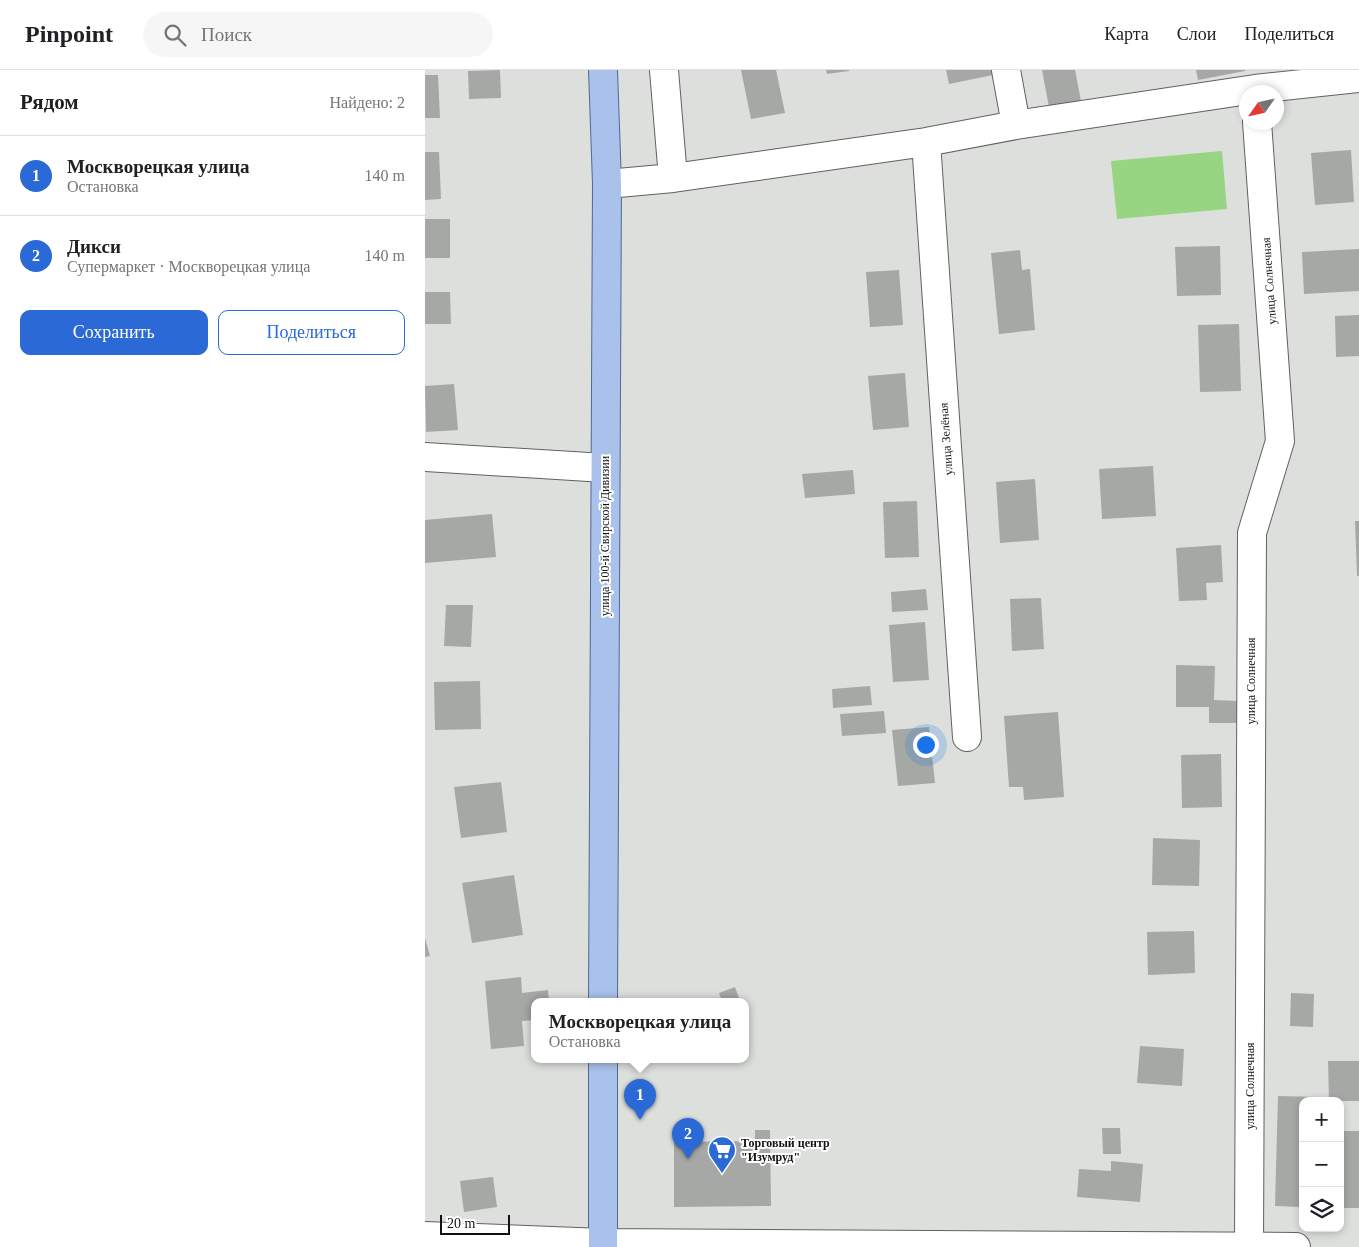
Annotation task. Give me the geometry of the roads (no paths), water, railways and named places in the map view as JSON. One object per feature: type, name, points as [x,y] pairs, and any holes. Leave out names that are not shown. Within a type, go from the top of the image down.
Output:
[{"type":"main road","name":"улица 100-й Свирской Дивизии","points":[[603,70],[607,184],[603,998]]},
{"type":"main road","points":[[603,1063],[603,1245]]},
{"type":"street","points":[[664,70],[673,178]]},
{"type":"street","points":[[1007,70],[1016,125]]},
{"type":"street","points":[[1284,86],[1351,76]]},
{"type":"street","points":[[607,184],[673,178],[926,142],[1016,125],[1239,93]]},
{"type":"street","name":"улица Солнечная","points":[[1249,1246],[1252,532],[1280,440],[1258,130]]},
{"type":"street","name":"улица Зелёная","points":[[926,142],[967,736]]},
{"type":"street","points":[[425,457],[605,468]]},
{"type":"street","points":[[425,1236],[603,1245],[1296,1247]]},
{"type":"place","name":"Москворецкая улица","points":[[640,1120]]},
{"type":"place","name":"Дикси","points":[[688,1159]]},
{"type":"place","name":"Торговый центр \"Изумруд\"","points":[[722,1174]]}]
